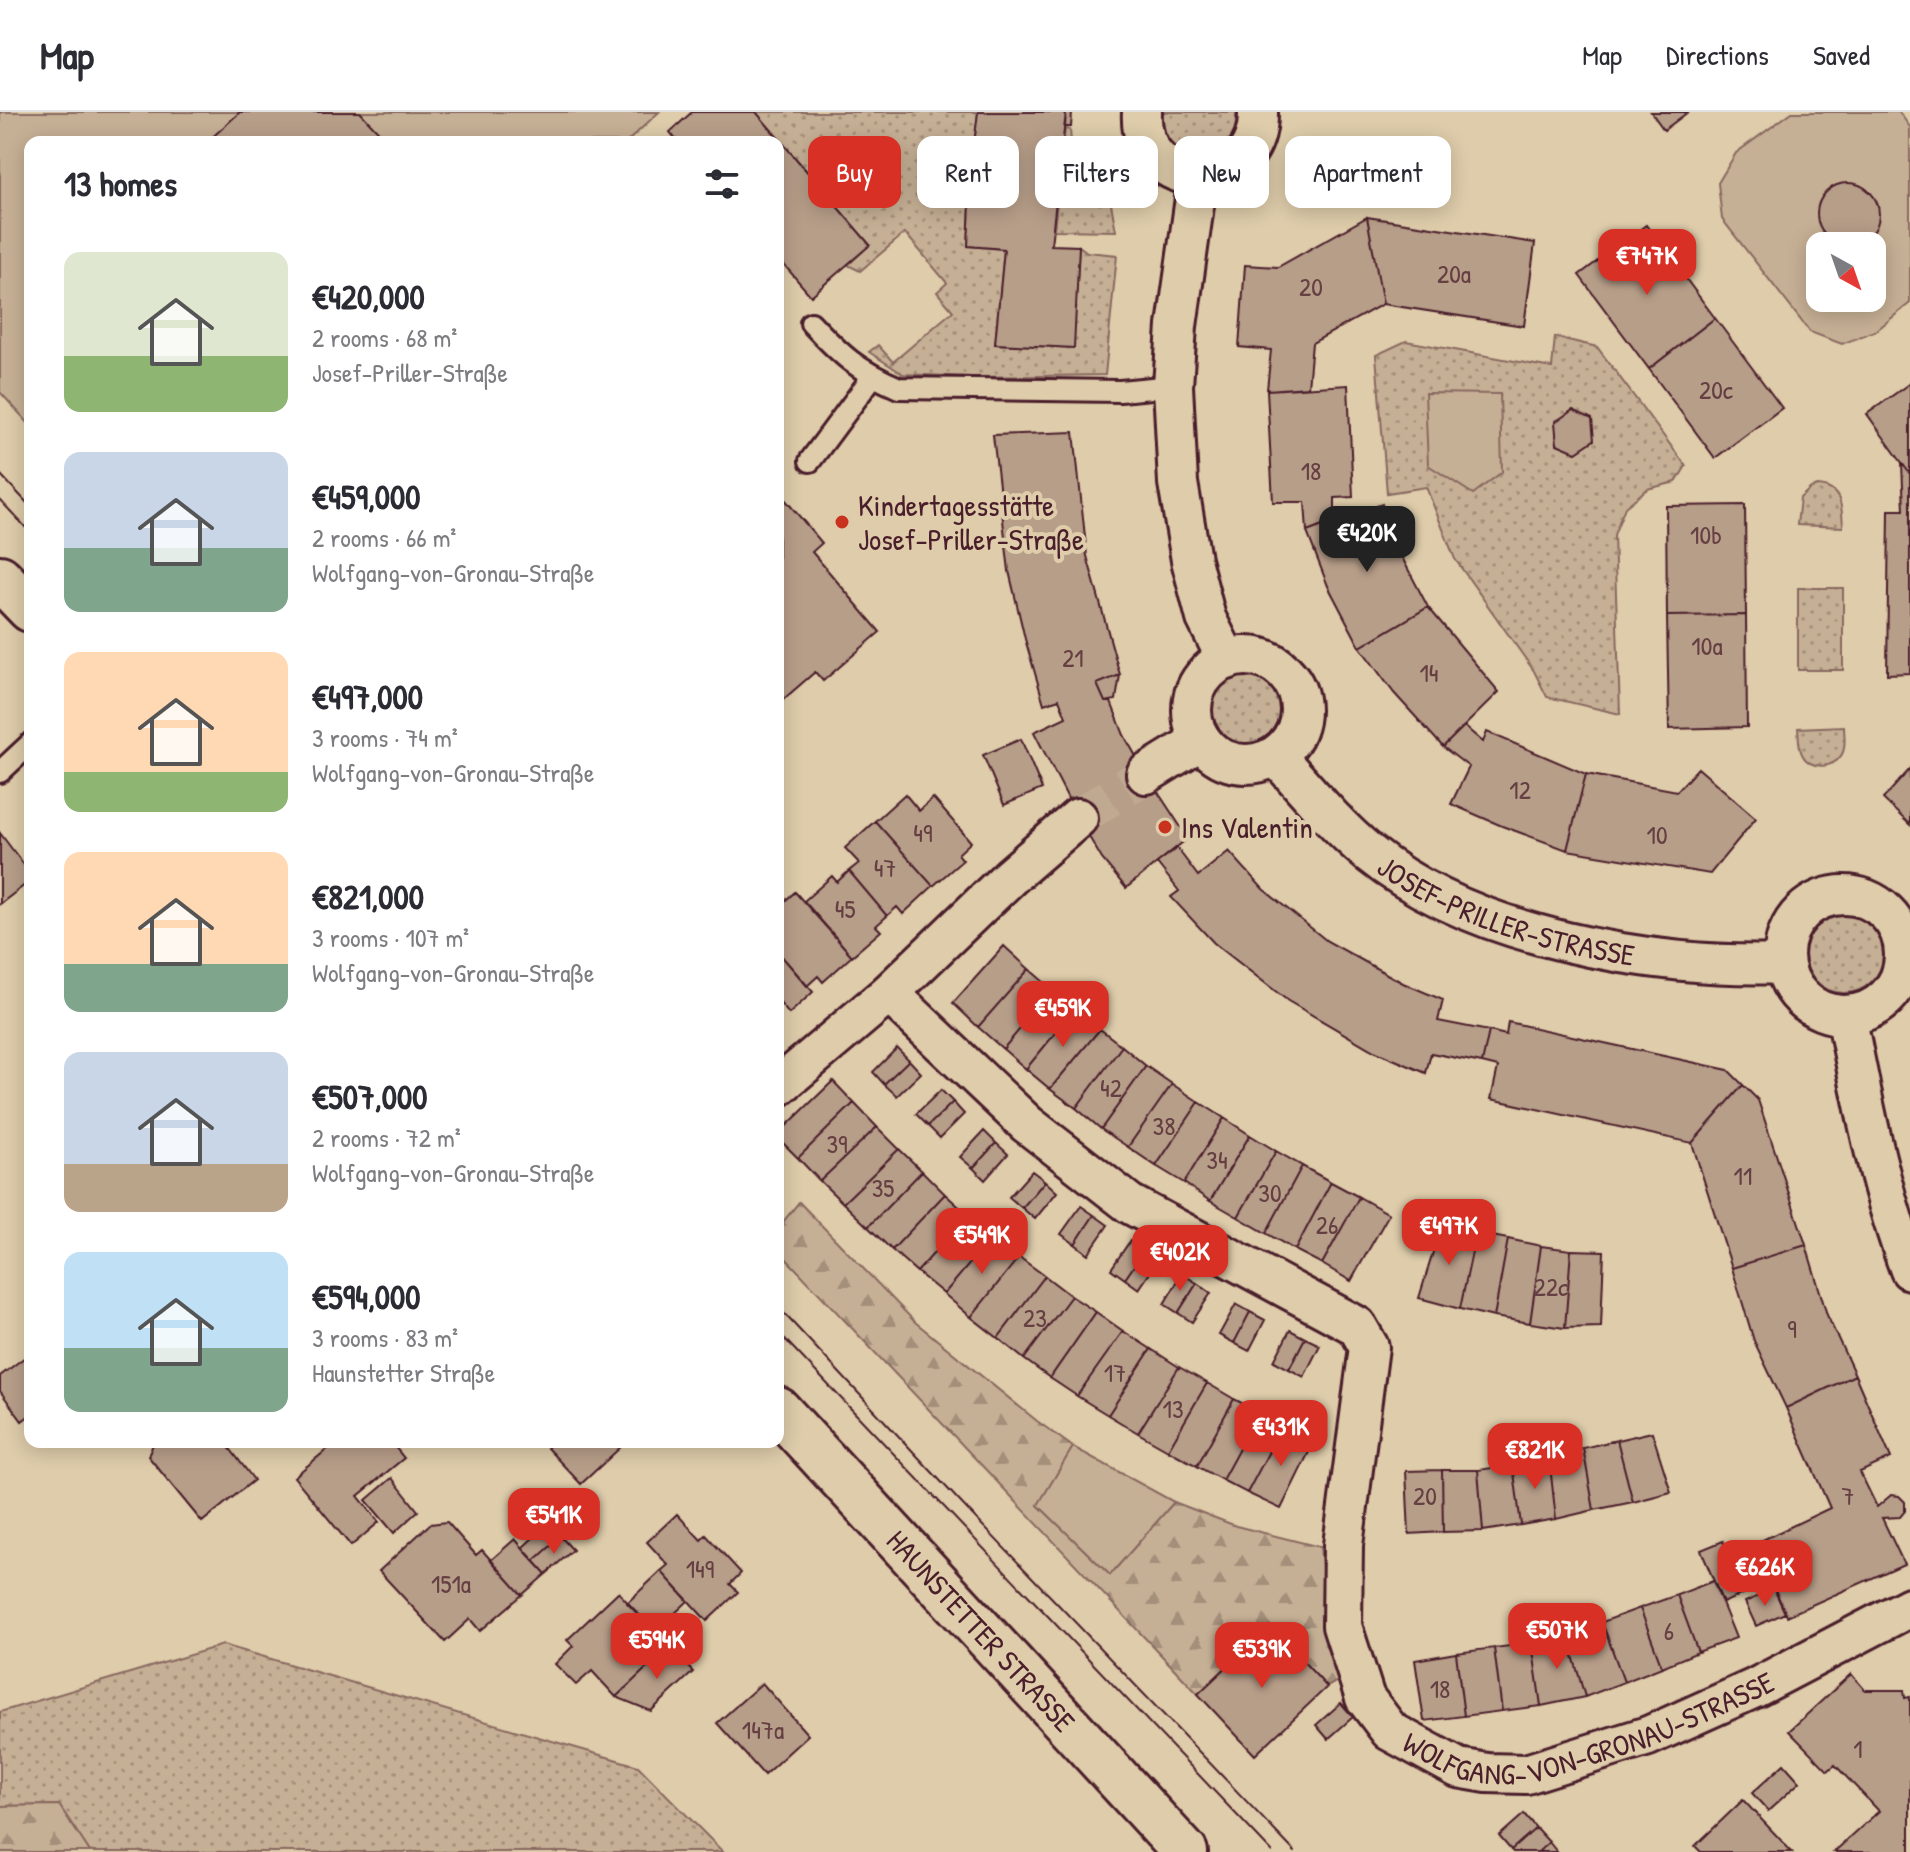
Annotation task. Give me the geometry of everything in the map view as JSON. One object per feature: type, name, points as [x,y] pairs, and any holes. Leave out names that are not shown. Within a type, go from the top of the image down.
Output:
[{"type":"main road","points":[[0,578],[24,603]]},
{"type":"main road","name":"HAUNSTETTER STRASSE","points":[[784,1417],[1185,1852]]},
{"type":"street","points":[[1142,112],[1145,139],[1153,154],[1174,170]]},
{"type":"street","points":[[1255,136],[1258,112]]},
{"type":"street","points":[[1194,208],[1177,326],[1173,386],[1178,483],[1191,560],[1206,618],[1227,660]]},
{"type":"street","points":[[1258,657],[1279,668],[1295,686],[1300,701],[1301,716],[1288,745],[1276,756],[1261,763],[1244,765],[1212,753],[1194,725],[1192,709],[1202,679],[1227,660],[1258,657]]},
{"type":"street","points":[[1146,774],[1201,740]]},
{"type":"street","name":"JOSEF-PRILLER-STRASSE","points":[[1276,756],[1368,852],[1429,893],[1489,918],[1591,948],[1735,966],[1784,964]]},
{"type":"street","points":[[784,1082],[889,993],[1011,876],[1078,818]]},
{"type":"street","points":[[1833,895],[1852,895],[1870,900],[1885,910],[1907,942],[1897,983],[1884,1000],[1867,1011],[1846,1015],[1827,1013],[1810,1006],[1797,993],[1784,964],[1785,941],[1791,924],[1809,905],[1833,895]]},
{"type":"street","name":"WOLFGANG-VON-GRONAU-STRASSE","points":[[889,993],[1027,1124],[1130,1204],[1357,1326],[1369,1347],[1343,1545],[1342,1626],[1365,1698],[1390,1731],[1458,1768],[1487,1773],[1526,1774],[1648,1736],[1755,1688],[1910,1607]]},
{"type":"street","points":[[1846,1015],[1868,1120],[1898,1239],[1910,1270]]},
{"type":"lane","points":[[811,323],[843,357],[899,388],[1120,391],[1173,386]]},
{"type":"lane","points":[[810,461],[873,376]]},
{"type":"lane","points":[[0,772],[24,750]]},
{"type":"green space","points":[[0,112],[659,112],[633,136],[24,136],[24,418],[0,392]]},
{"type":"green space","points":[[756,112],[978,112],[975,136],[917,136],[917,208],[970,208],[968,246],[1004,249],[995,344],[1073,348],[1079,246],[1087,252],[1117,255],[1105,375],[972,377],[903,374],[869,352],[878,345],[893,362],[953,311],[937,292],[947,283],[905,233],[860,271],[848,265],[870,245],[838,208],[901,208],[901,136],[808,136],[808,173],[784,145],[784,136],[777,136]]},
{"type":"green space","points":[[1162,112],[1236,112],[1231,136],[1174,136],[1174,145],[1164,131]]},
{"type":"green space","points":[[1792,112],[1899,112],[1910,127],[1910,303],[1877,330],[1842,344],[1810,332],[1722,219],[1718,183],[1736,153]]},
{"type":"green space","points":[[1056,208],[1112,208],[1116,231],[1054,230]]},
{"type":"green space","points":[[1555,337],[1597,347],[1686,466],[1676,482],[1647,489],[1625,507],[1614,535],[1620,714],[1547,697],[1534,671],[1455,559],[1426,487],[1387,493],[1376,355],[1406,341],[1552,368]]},
{"type":"green space","points":[[1425,393],[1500,394],[1502,472],[1473,494],[1428,465]]},
{"type":"green space","points":[[1818,486],[1832,490],[1836,495],[1841,506],[1843,527],[1797,525],[1800,498]]},
{"type":"green space","points":[[1798,588],[1843,588],[1843,670],[1798,670]]},
{"type":"green space","points":[[1253,675],[1272,685],[1280,697],[1280,725],[1272,737],[1260,745],[1239,747],[1220,737],[1212,725],[1210,704],[1220,685],[1232,677]]},
{"type":"green space","points":[[1844,726],[1844,749],[1835,762],[1817,765],[1802,754],[1798,728]]},
{"type":"green space","points":[[1844,915],[1859,918],[1871,927],[1880,939],[1883,954],[1880,969],[1871,981],[1859,990],[1844,993],[1829,990],[1817,981],[1808,969],[1805,954],[1808,939],[1817,927],[1829,918]]},
{"type":"green space","points":[[799,1202],[915,1322],[1073,1447],[1038,1505],[1110,1575],[1174,1502],[1236,1526],[1320,1547],[1338,1681],[1327,1687],[1270,1626],[1198,1694],[784,1256],[784,1221]]},
{"type":"green space","points":[[1073,1447],[1174,1502],[1110,1575],[1038,1505]]},
{"type":"green space","points":[[223,1645],[638,1766],[723,1852],[90,1852],[59,1805],[0,1806],[0,1712]]},
{"type":"green space","points":[[59,1805],[90,1852],[0,1852],[0,1806]]},
{"type":"building","points":[[240,112],[360,112],[382,136],[214,136]]},
{"type":"building","points":[[692,112],[756,112],[777,136],[673,136],[670,132]]},
{"type":"building","points":[[978,112],[1066,112],[1063,136],[1035,136],[1035,208],[1055,208],[1051,245],[1079,246],[1074,348],[995,344],[1004,249],[968,246],[970,208],[1019,208],[1019,136],[975,136]]},
{"type":"building","points":[[1066,112],[1072,112],[1071,127],[1065,127]]},
{"type":"building","points":[[1651,112],[1688,112],[1664,130]]},
{"type":"building","points":[[784,145],[808,173],[808,208],[838,208],[870,245],[811,296],[784,265]]},
{"type":"building","points":[[1836,185],[1860,185],[1877,202],[1879,214],[1873,232],[1823,232],[1819,226],[1819,202]]},
{"type":"building","points":[[1367,217],[1535,243],[1524,326],[1383,304]]},
{"type":"building","points":[[1367,217],[1383,304],[1312,343],[1308,387],[1267,390],[1271,350],[1239,347],[1245,265],[1278,267]]},
{"type":"building","points":[[1646,225],[1715,318],[1649,369],[1579,275]]},
{"type":"building","points":[[1715,318],[1782,408],[1715,458],[1649,369]]},
{"type":"building","points":[[1910,383],[1910,474],[1867,414]]},
{"type":"building","points":[[1348,385],[1353,497],[1335,498],[1335,521],[1307,532],[1305,502],[1273,502],[1267,390]]},
{"type":"building","points":[[1573,410],[1592,419],[1594,440],[1576,452],[1557,444],[1555,422]]},
{"type":"building","points":[[1074,432],[1087,556],[1120,675],[1097,684],[1105,702],[1111,702],[1124,735],[1146,774],[1188,838],[1126,888],[1102,859],[1034,732],[1066,717],[1059,699],[1044,704],[1025,639],[1009,571],[993,435]]},
{"type":"building","points":[[1902,463],[1910,474],[1910,673],[1887,674],[1889,510],[1904,510]]},
{"type":"building","points":[[784,498],[822,543],[812,552],[880,632],[823,681],[815,672],[784,699]]},
{"type":"building","points":[[1382,504],[1398,550],[1428,607],[1360,647],[1328,586],[1307,532]]},
{"type":"building","points":[[1745,505],[1746,615],[1667,616],[1666,506]]},
{"type":"building","points":[[1428,607],[1499,692],[1443,747],[1394,693],[1360,647]]},
{"type":"building","points":[[1746,615],[1747,727],[1669,729],[1667,616]]},
{"type":"building","points":[[1120,675],[1116,700],[1105,702],[1097,684]]},
{"type":"building","points":[[1464,726],[1483,742],[1487,732],[1586,774],[1567,850],[1451,804],[1469,767],[1443,747]]},
{"type":"building","points":[[1021,739],[1042,789],[1004,805],[983,755]]},
{"type":"building","points":[[1698,768],[1756,818],[1710,874],[1567,850],[1586,774],[1677,791]]},
{"type":"building","points":[[1910,769],[1910,825],[1883,799]]},
{"type":"building","points":[[905,794],[919,811],[933,798],[971,842],[958,854],[963,860],[933,886],[875,821]]},
{"type":"building","points":[[875,821],[933,886],[903,914],[897,907],[887,916],[849,871],[859,863],[845,848]]},
{"type":"building","points":[[0,833],[24,865],[24,886],[0,904]]},
{"type":"building","points":[[1177,848],[1198,876],[1229,851],[1263,889],[1327,941],[1403,983],[1443,1000],[1438,1021],[1489,1031],[1482,1063],[1431,1053],[1426,1073],[1374,1051],[1288,1001],[1214,943],[1171,897],[1179,891],[1157,863]]},
{"type":"building","points":[[849,871],[887,916],[876,926],[881,931],[852,956],[804,901],[832,876],[837,882]]},
{"type":"building","points":[[795,892],[852,956],[823,982],[818,976],[807,986],[784,959],[784,902]]},
{"type":"building","points":[[1004,946],[1029,969],[978,1027],[953,1003]]},
{"type":"building","points":[[784,959],[813,992],[789,1014],[784,1008]]},
{"type":"building","points":[[1029,969],[1053,990],[1003,1049],[978,1027]]},
{"type":"building","points":[[1053,990],[1075,1009],[1026,1069],[1003,1049]]},
{"type":"building","points":[[1075,1009],[1100,1029],[1050,1089],[1026,1069]]},
{"type":"building","points":[[1508,1022],[1728,1070],[1743,1085],[1692,1143],[1491,1099],[1498,1067],[1482,1063],[1489,1031],[1506,1035]]},
{"type":"building","points":[[1100,1029],[1122,1046],[1076,1108],[1050,1089]]},
{"type":"building","points":[[1122,1046],[1146,1066],[1101,1129],[1076,1108]]},
{"type":"building","points":[[897,1048],[909,1060],[884,1084],[873,1072]]},
{"type":"building","points":[[909,1060],[921,1073],[897,1096],[884,1084]]},
{"type":"building","points":[[1146,1066],[1172,1084],[1128,1147],[1101,1129]]},
{"type":"building","points":[[833,1081],[854,1103],[798,1158],[784,1144],[784,1128]]},
{"type":"building","points":[[1172,1084],[1199,1102],[1156,1166],[1128,1147]]},
{"type":"building","points":[[1743,1085],[1758,1100],[1806,1245],[1732,1268],[1692,1143]]},
{"type":"building","points":[[941,1090],[953,1102],[928,1126],[916,1114]]},
{"type":"building","points":[[953,1102],[964,1114],[940,1138],[928,1126]]},
{"type":"building","points":[[1199,1102],[1224,1118],[1184,1183],[1156,1166]]},
{"type":"building","points":[[854,1103],[877,1127],[820,1181],[798,1158]]},
{"type":"building","points":[[1224,1118],[1250,1135],[1210,1201],[1184,1183]]},
{"type":"building","points":[[877,1127],[899,1149],[843,1203],[820,1181]]},
{"type":"building","points":[[984,1131],[996,1143],[973,1168],[960,1157]]},
{"type":"building","points":[[1250,1135],[1276,1151],[1238,1217],[1210,1201]]},
{"type":"building","points":[[996,1143],[1008,1154],[985,1180],[973,1168]]},
{"type":"building","points":[[899,1149],[922,1171],[868,1227],[843,1203]]},
{"type":"building","points":[[1276,1151],[1302,1166],[1266,1233],[1238,1217]]},
{"type":"building","points":[[1302,1166],[1331,1182],[1295,1250],[1266,1233]]},
{"type":"building","points":[[922,1171],[945,1194],[892,1250],[868,1227]]},
{"type":"building","points":[[1032,1171],[1045,1181],[1022,1208],[1009,1197]]},
{"type":"building","points":[[1045,1181],[1057,1192],[1035,1219],[1022,1208]]},
{"type":"building","points":[[1331,1182],[1359,1197],[1322,1264],[1295,1250]]},
{"type":"building","points":[[945,1194],[968,1215],[917,1272],[892,1250]]},
{"type":"building","points":[[1359,1197],[1389,1214],[1351,1281],[1322,1264]]},
{"type":"building","points":[[1081,1206],[1094,1215],[1075,1244],[1061,1234]]},
{"type":"building","points":[[968,1215],[993,1236],[944,1294],[917,1272]]},
{"type":"building","points":[[1094,1215],[1108,1225],[1088,1254],[1075,1244]]},
{"type":"building","points":[[1442,1223],[1476,1233],[1460,1309],[1419,1298]]},
{"type":"building","points":[[1476,1233],[1508,1239],[1494,1317],[1460,1309]]},
{"type":"building","points":[[993,1236],[1019,1257],[971,1317],[944,1294]]},
{"type":"building","points":[[1508,1239],[1541,1246],[1530,1323],[1494,1317]]},
{"type":"building","points":[[1130,1241],[1144,1251],[1125,1279],[1111,1269]]},
{"type":"building","points":[[1806,1245],[1827,1315],[1855,1375],[1786,1408],[1754,1341],[1732,1268]]},
{"type":"building","points":[[1541,1246],[1571,1250],[1565,1328],[1530,1323]]},
{"type":"building","points":[[1571,1250],[1604,1251],[1601,1327],[1565,1328]]},
{"type":"building","points":[[1144,1251],[1158,1261],[1139,1289],[1125,1279]]},
{"type":"building","points":[[1019,1257],[1045,1276],[998,1338],[971,1317]]},
{"type":"building","points":[[1182,1274],[1197,1283],[1178,1313],[1164,1304]]},
{"type":"building","points":[[1045,1276],[1071,1296],[1024,1359],[998,1338]]},
{"type":"building","points":[[1197,1283],[1211,1293],[1192,1322],[1178,1313]]},
{"type":"building","points":[[1071,1296],[1096,1312],[1050,1378],[1024,1359]]},
{"type":"building","points":[[1236,1304],[1250,1312],[1234,1343],[1219,1335]]},
{"type":"building","points":[[1096,1312],[1123,1331],[1077,1396],[1050,1378]]},
{"type":"building","points":[[1250,1312],[1265,1320],[1249,1351],[1234,1343]]},
{"type":"building","points":[[1290,1330],[1305,1338],[1289,1369],[1274,1361]]},
{"type":"building","points":[[1123,1331],[1151,1349],[1108,1415],[1077,1396]]},
{"type":"building","points":[[1305,1338],[1320,1345],[1304,1377],[1289,1369]]},
{"type":"building","points":[[1151,1349],[1179,1367],[1138,1433],[1108,1415]]},
{"type":"building","points":[[24,1358],[22,1421],[0,1391],[0,1376]]},
{"type":"building","points":[[1179,1367],[1207,1383],[1168,1450],[1138,1433]]},
{"type":"building","points":[[1855,1375],[1891,1458],[1860,1472],[1877,1507],[1891,1495],[1899,1496],[1905,1502],[1905,1511],[1900,1517],[1882,1518],[1904,1564],[1787,1616],[1754,1544],[1830,1508],[1786,1408]]},
{"type":"building","points":[[1207,1383],[1234,1399],[1197,1466],[1168,1450]]},
{"type":"building","points":[[1234,1399],[1259,1412],[1222,1480],[1197,1466]]},
{"type":"building","points":[[1259,1412],[1283,1425],[1247,1493],[1222,1480]]},
{"type":"building","points":[[1283,1425],[1314,1442],[1281,1509],[1247,1493]]},
{"type":"building","points":[[1652,1432],[1671,1492],[1633,1502],[1617,1440]]},
{"type":"building","points":[[1617,1440],[1633,1502],[1594,1510],[1583,1448]]},
{"type":"building","points":[[151,1448],[230,1448],[254,1480],[202,1522],[148,1456]]},
{"type":"building","points":[[329,1448],[396,1448],[404,1458],[358,1496],[379,1522],[351,1546],[294,1477]]},
{"type":"building","points":[[547,1448],[620,1448],[581,1484]]},
{"type":"building","points":[[1583,1448],[1594,1510],[1556,1519],[1549,1457]]},
{"type":"building","points":[[1549,1457],[1556,1519],[1521,1525],[1513,1465]]},
{"type":"building","points":[[1513,1465],[1521,1525],[1483,1531],[1478,1470]]},
{"type":"building","points":[[1442,1470],[1478,1470],[1483,1531],[1443,1532]]},
{"type":"building","points":[[1442,1470],[1443,1532],[1409,1534],[1406,1471]]},
{"type":"building","points":[[392,1478],[418,1511],[394,1533],[366,1500]]},
{"type":"building","points":[[677,1514],[701,1540],[706,1535],[741,1573],[730,1584],[738,1592],[707,1621],[661,1571],[668,1565],[647,1542]]},
{"type":"building","points":[[447,1522],[476,1555],[482,1550],[522,1595],[480,1631],[470,1619],[445,1642],[379,1571],[430,1524]]},
{"type":"building","points":[[549,1523],[561,1537],[534,1561],[522,1548]]},
{"type":"building","points":[[561,1537],[573,1550],[546,1574],[534,1561]]},
{"type":"building","points":[[515,1539],[546,1574],[522,1595],[491,1560]]},
{"type":"building","points":[[1723,1541],[1745,1593],[1723,1603],[1701,1550]]},
{"type":"building","points":[[661,1571],[688,1601],[655,1632],[627,1603]]},
{"type":"building","points":[[1713,1581],[1736,1638],[1698,1652],[1677,1595]]},
{"type":"building","points":[[1774,1589],[1785,1613],[1756,1626],[1745,1602]]},
{"type":"building","points":[[618,1592],[669,1647],[616,1697],[592,1671],[576,1685],[555,1664],[573,1646],[567,1640]]},
{"type":"building","points":[[1677,1595],[1698,1652],[1662,1667],[1640,1608]]},
{"type":"building","points":[[1640,1608],[1662,1667],[1624,1682],[1602,1622]]},
{"type":"building","points":[[1602,1622],[1624,1682],[1585,1697],[1567,1635]]},
{"type":"building","points":[[1270,1626],[1327,1687],[1255,1755],[1198,1694]]},
{"type":"building","points":[[1567,1635],[1585,1697],[1541,1706],[1532,1643]]},
{"type":"building","points":[[1532,1643],[1541,1706],[1502,1711],[1494,1648]]},
{"type":"building","points":[[669,1647],[693,1672],[651,1711],[616,1697]]},
{"type":"building","points":[[1494,1648],[1502,1711],[1464,1716],[1456,1653]]},
{"type":"building","points":[[1456,1653],[1464,1716],[1424,1721],[1415,1660]]},
{"type":"building","points":[[1851,1674],[1865,1690],[1904,1690],[1905,1698],[1910,1697],[1910,1852],[1834,1852],[1879,1811],[1835,1765],[1828,1771],[1789,1731]]},
{"type":"building","points":[[762,1683],[808,1735],[764,1775],[717,1723]]},
{"type":"building","points":[[1341,1703],[1353,1717],[1328,1739],[1316,1725]]},
{"type":"building","points":[[1784,1764],[1800,1782],[1768,1811],[1752,1793]]},
{"type":"building","points":[[1743,1800],[1792,1852],[1701,1852],[1695,1846]]},
{"type":"building","points":[[1524,1814],[1536,1828],[1511,1850],[1499,1836]]},
{"type":"building","points":[[1536,1828],[1549,1842],[1538,1852],[1511,1850]]},
{"type":"building","points":[[1549,1842],[1557,1852],[1538,1852]]},
{"type":"tunnel","points":[[1078,818],[1146,774]]},
{"type":"tram line","points":[[0,474],[24,500]]},
{"type":"tram line","points":[[0,500],[24,526]]},
{"type":"tram line","points":[[784,1313],[1295,1852]]},
{"type":"tram line","points":[[784,1338],[1272,1852]]},
{"type":"place","name":"Kindertagesstätte Josef-Priller-Straße","points":[[842,522]]},
{"type":"place","name":"Ins Valentin","points":[[1165,827]]}]
